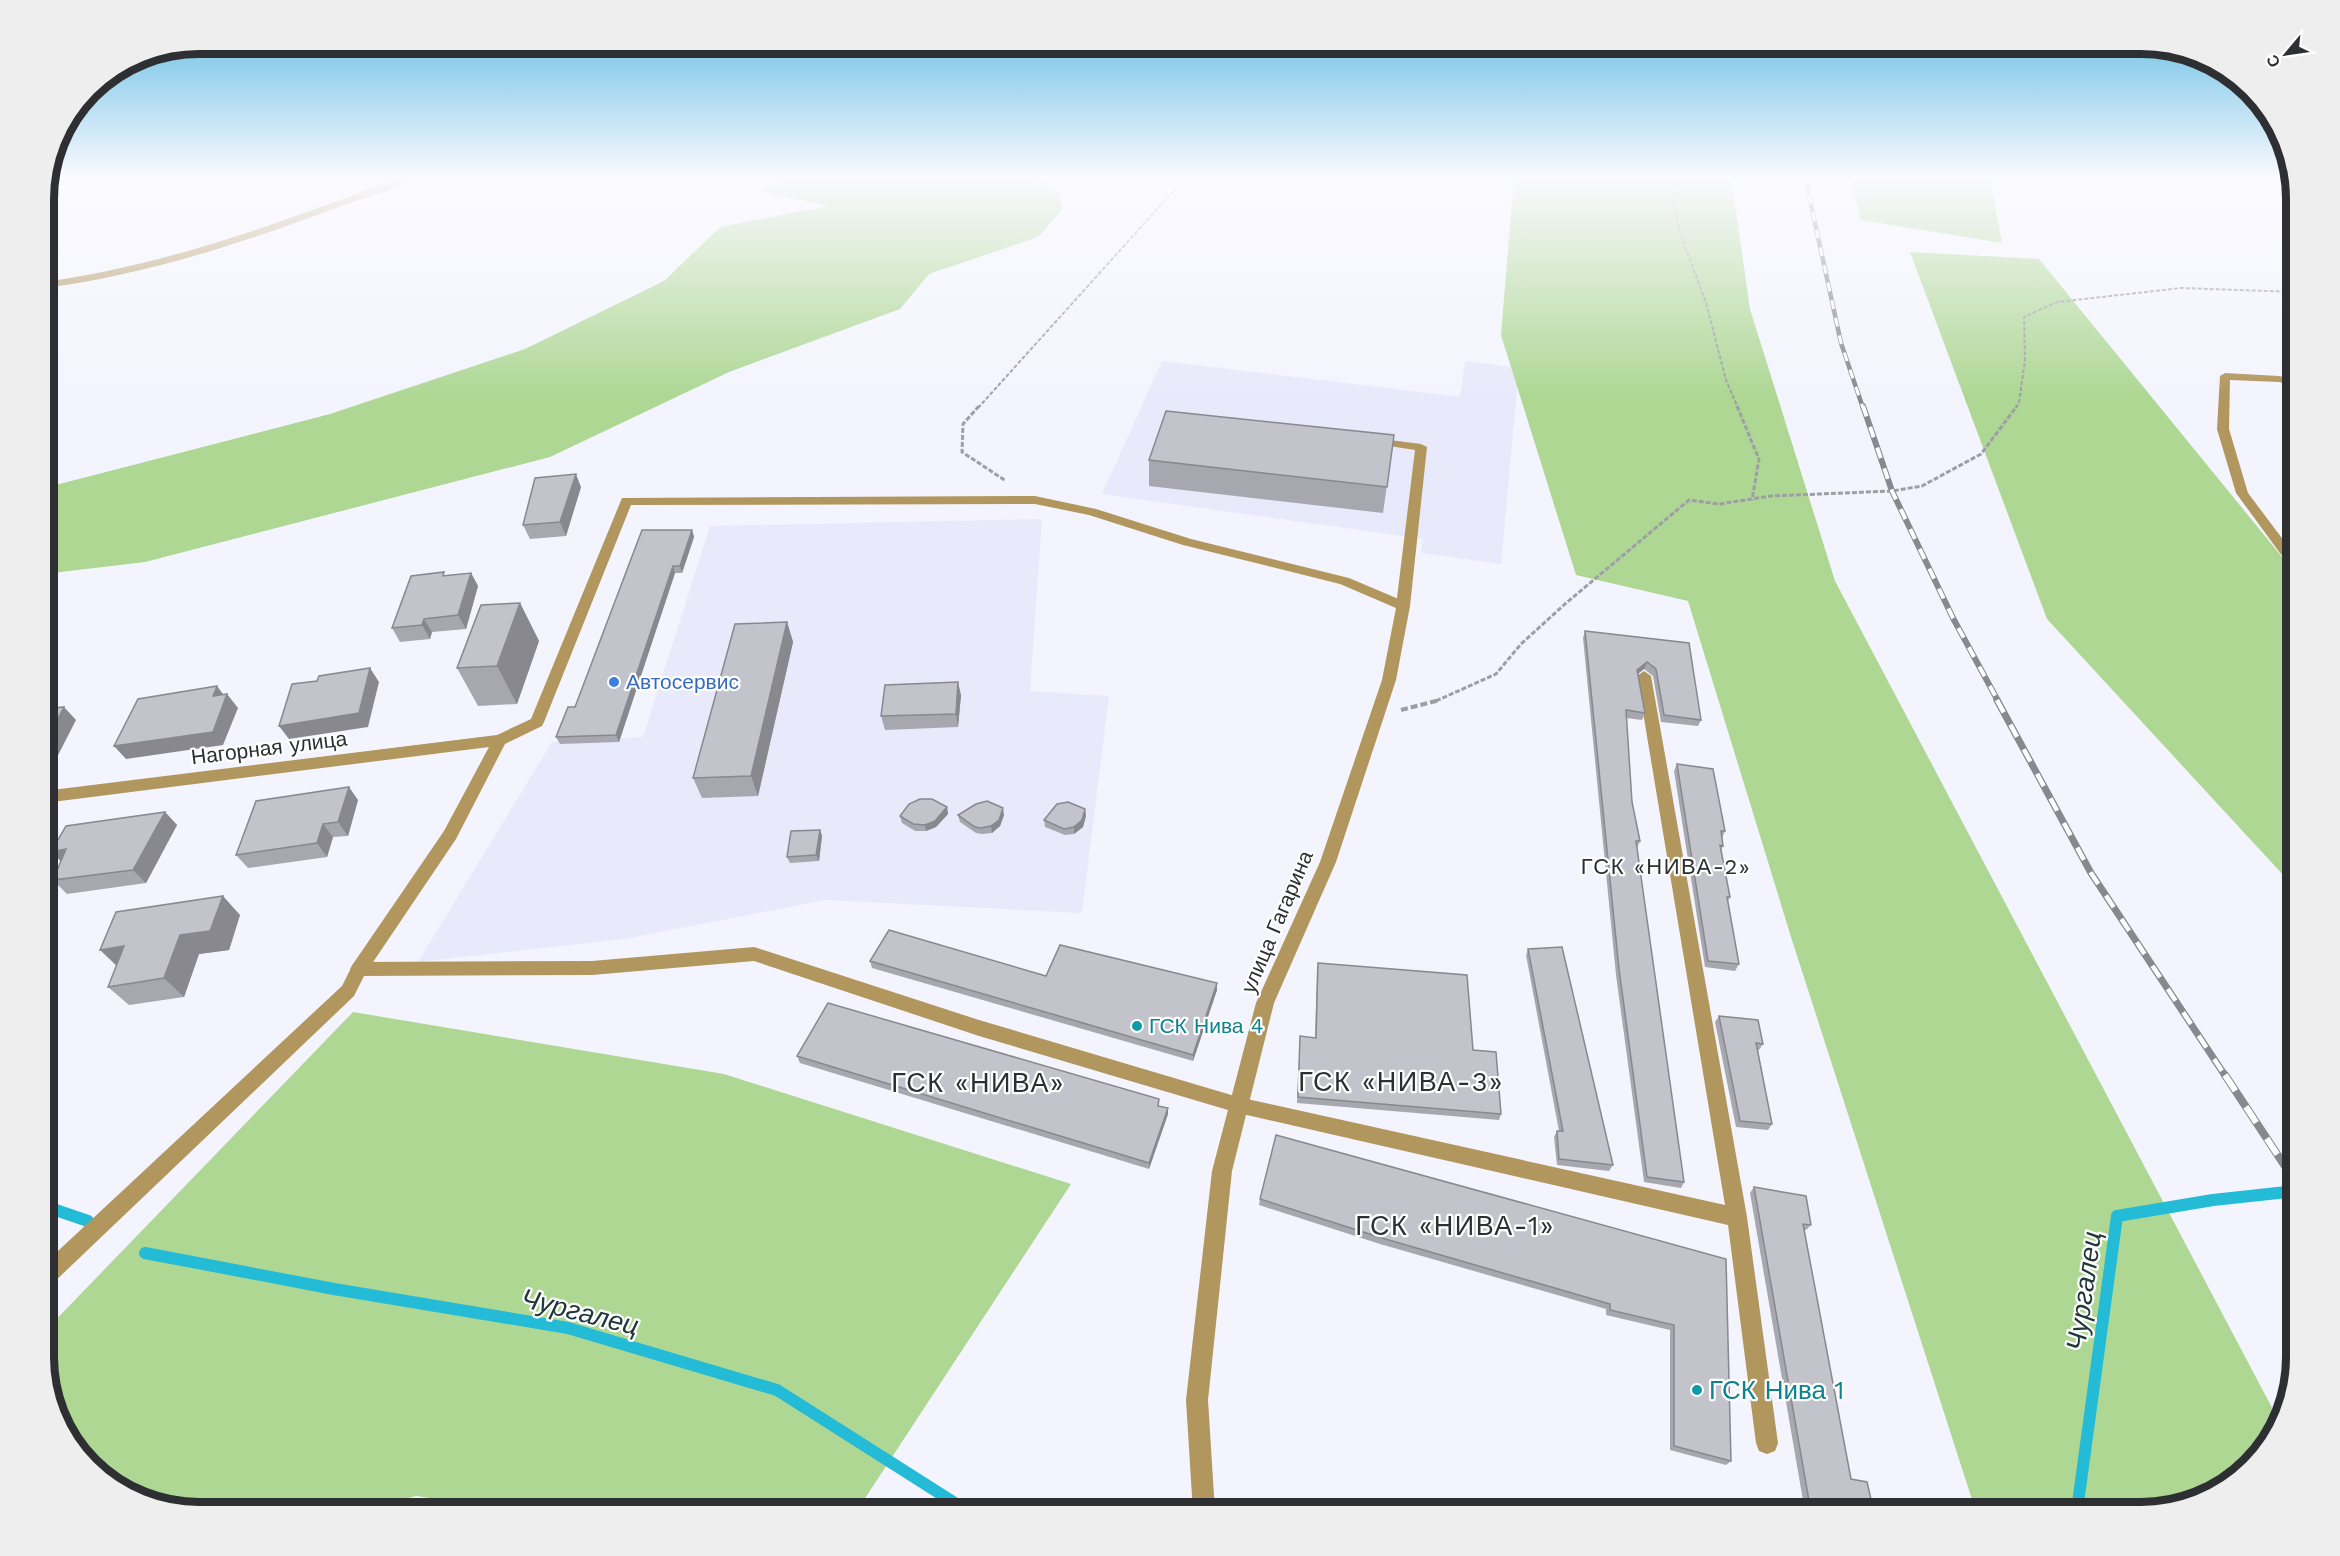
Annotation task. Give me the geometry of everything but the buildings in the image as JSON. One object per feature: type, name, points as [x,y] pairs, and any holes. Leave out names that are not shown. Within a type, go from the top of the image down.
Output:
[{"type":"street","points":[[54,284],[179,258],[203,250]]},
{"type":"street","points":[[2286,381],[2225,376],[2223,429],[2242,493],[2286,552]]},
{"type":"street","name":"улица Гагарина","points":[[1203,1502],[1197,1400],[1222,1171],[1265,1003],[1328,862],[1389,680],[1403,606],[1421,447],[1363,440]]},
{"type":"street","points":[[1035,500],[1092,512],[1187,542],[1344,581],[1403,606]]},
{"type":"street","name":"Нагорная улица","points":[[54,796],[500,740],[537,722],[626,501],[1035,500]]},
{"type":"street","points":[[1644,676],[1737,1217],[1767,1443]]},
{"type":"street","points":[[54,1269],[348,991],[359,969],[450,835],[500,740]]},
{"type":"street","points":[[359,969],[592,968],[754,954],[979,1028],[1238,1105],[1737,1217]]},
{"type":"path","points":[[1035,500],[962,452],[963,424],[1120,250]]},
{"type":"path","points":[[1686,250],[1706,303],[1726,380],[1759,459],[1752,500]]},
{"type":"path","points":[[1379,713],[1417,708],[1493,677],[1523,641],[1627,547],[1689,500],[1719,504],[1834,492],[1892,491],[1922,486],[1981,454],[2019,403],[2025,360],[2024,317],[2057,302],[2181,288],[2286,292]]},
{"type":"shaded area","points":[[1162,361],[1460,397],[1465,361],[1519,368],[1501,564],[1421,553],[1423,539],[1102,494]]},
{"type":"shaded area","points":[[1042,519],[1030,691],[1109,696],[1082,913],[826,900],[624,939],[418,962],[552,742],[643,737],[710,526]]},
{"type":"green space","points":[[697,250],[1001,250],[929,274],[900,309],[729,372],[550,457],[145,562],[54,573],[54,485],[330,414],[525,349],[664,281]]},
{"type":"green space","points":[[1508,250],[1741,250],[1750,309],[1835,581],[2275,1412],[2262,1438],[2244,1460],[2214,1483],[2179,1497],[2160,1501],[1973,1502],[1791,937],[1688,601],[1576,575],[1501,335]]},
{"type":"green space","points":[[1910,252],[2039,259],[2286,562],[2286,878],[2047,619]]},
{"type":"green space","points":[[353,1012],[724,1074],[1071,1184],[863,1502],[456,1502],[416,1496],[394,1502],[189,1502],[171,1499],[152,1494],[118,1478],[90,1453],[78,1438],[59,1395],[54,1367],[54,1322]]},
{"type":"waterway","name":"Чургалец","points":[[2078,1502],[2117,1216],[2213,1200],[2286,1192]]},
{"type":"waterway","name":"Чургалец","points":[[54,1209],[88,1221]]},
{"type":"waterway","name":"Чургалец","points":[[145,1253],[334,1289],[568,1328],[777,1390],[953,1502]]},
{"type":"railway","points":[[1821,250],[1841,343],[1863,408]]},
{"type":"railway","points":[[1863,406],[1892,491],[1953,618],[1998,701]]},
{"type":"railway","points":[[1997,700],[2091,873],[2226,1077]]},
{"type":"railway","points":[[2225,1075],[2286,1168]]},
{"type":"place","name":"Автосервис","points":[[614,682]]},
{"type":"place","name":"ГСК Нива 4","points":[[1137,1026]]},
{"type":"place","name":"ГСК Нива 1","points":[[1697,1390]]},
{"type":"district","name":"ГСК «НИВА-2»","points":[[1666,866]]},
{"type":"district","name":"ГСК «НИВА-3»","points":[[1401,1082]]},
{"type":"district","name":"ГСК «НИВА»","points":[[978,1083]]},
{"type":"district","name":"ГСК «НИВА-1»","points":[[1455,1226]]}]
